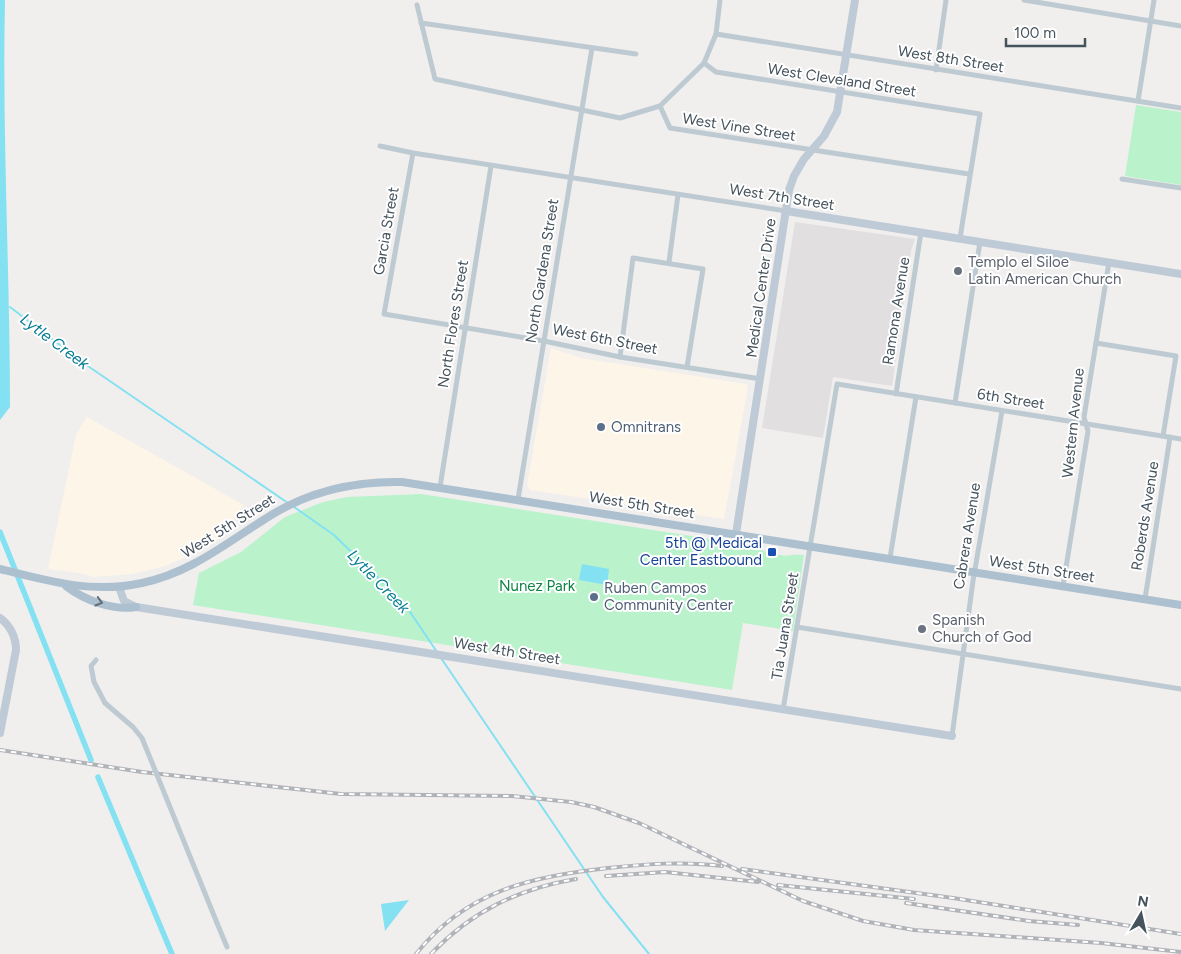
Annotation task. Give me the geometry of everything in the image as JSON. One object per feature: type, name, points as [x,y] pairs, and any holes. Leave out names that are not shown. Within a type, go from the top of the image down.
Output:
[{"type":"main road","name":"West 5th Street","points":[[66,586],[119,587],[141,584],[182,570],[223,548],[265,518],[311,496],[338,488],[371,483],[411,483],[1181,605]]},
{"type":"main road","points":[[4,570],[66,586],[78,596],[125,609],[136,607]]},
{"type":"street","points":[[417,5],[434,79],[620,118],[660,106],[704,63],[716,34],[718,0]]},
{"type":"street","name":"Medical Center Drive","points":[[736,534],[789,190],[794,176],[831,125],[837,112],[855,0]]},
{"type":"street","points":[[936,70],[946,0]]},
{"type":"street","points":[[1024,0],[1181,26]]},
{"type":"street","points":[[1138,102],[1154,0]]},
{"type":"street","points":[[421,23],[636,54]]},
{"type":"street","name":"West 8th Street","points":[[716,34],[1181,108]]},
{"type":"street","name":"North Gardena Street","points":[[518,499],[580,110],[592,48]]},
{"type":"street","name":"West Cleveland Street","points":[[704,63],[716,72],[980,114],[969,174]]},
{"type":"street","name":"West Vine Street","points":[[660,106],[670,128],[969,174]]},
{"type":"street","name":"West 7th Street","points":[[380,146],[491,166],[1181,274]]},
{"type":"street","name":"Garcia Street","points":[[384,314],[413,153]]},
{"type":"street","name":"North Flores Street","points":[[440,487],[491,166]]},
{"type":"street","points":[[960,238],[969,174]]},
{"type":"street","points":[[1122,179],[1181,188]]},
{"type":"street","points":[[670,262],[678,195]]},
{"type":"street","name":"Ramona Avenue","points":[[896,394],[921,232]]},
{"type":"street","points":[[955,403],[980,242]]},
{"type":"street","points":[[620,357],[633,258],[670,262],[703,269],[687,367]]},
{"type":"street","name":"Western Avenue","points":[[1063,586],[1088,431],[1084,417],[1109,262]]},
{"type":"street","name":"West 6th Street","points":[[384,314],[544,340],[620,357],[761,379]]},
{"type":"street","points":[[1096,343],[1176,356],[1163,436]]},
{"type":"street","name":"6th Street","points":[[837,384],[1181,439]]},
{"type":"street","name":"Tia Juana Street","points":[[783,710],[837,384]]},
{"type":"street","points":[[890,558],[916,397]]},
{"type":"street","name":"Cabrera Avenue","points":[[873,724],[952,736],[1002,410]]},
{"type":"street","name":"Roberds Avenue","points":[[1145,599],[1170,437]]},
{"type":"street","points":[[119,587],[124,601],[136,607]]},
{"type":"street","name":"West 4th Street","points":[[136,607],[873,724]]},
{"type":"street","points":[[0,618],[8,623],[16,641],[16,650],[0,733]]},
{"type":"street","points":[[797,627],[1181,689]]},
{"type":"street","points":[[96,660],[90,666],[94,682],[105,703],[134,727],[142,738],[228,947]]},
{"type":"shaded area","points":[[795,222],[915,239],[911,251],[892,386],[833,377],[823,438],[762,428]]},
{"type":"shaded area","points":[[551,348],[581,358],[746,384],[748,387],[724,519],[530,490],[527,485]]},
{"type":"shaded area","points":[[87,417],[244,505],[234,519],[223,527],[219,539],[187,557],[162,567],[132,574],[93,577],[48,569],[76,435]]},
{"type":"green space","points":[[1136,105],[1181,112],[1181,185],[1125,176]]},
{"type":"green space","name":"Nunez Park","points":[[421,494],[743,544],[770,553],[804,555],[793,631],[743,623],[732,690],[193,605],[199,573],[241,552],[285,517],[323,502],[347,497]]},
{"type":"water","points":[[0,0],[5,0],[4,51],[10,407],[0,420]]},
{"type":"water","points":[[582,564],[609,569],[607,585],[579,580]]},
{"type":"water","points":[[409,900],[385,931],[381,904]]},
{"type":"waterway","name":"Lytle Creek","points":[[10,307],[82,362],[288,503]]},
{"type":"waterway","name":"Lytle Creek","points":[[294,507],[334,535],[404,603],[437,652]]},
{"type":"waterway","name":"Lytle Creek","points":[[0,532],[91,760]]},
{"type":"waterway","name":"Lytle Creek","points":[[441,658],[603,897],[649,954]]},
{"type":"waterway","name":"Lytle Creek","points":[[98,777],[172,954]]},
{"type":"railway","points":[[0,750],[142,772],[341,794],[512,796],[571,802],[594,807],[639,823],[803,901],[863,921],[914,930],[1101,943],[1181,952]]},
{"type":"railway","points":[[416,954],[436,932],[457,915],[479,901],[502,890],[527,882],[553,876],[637,865],[680,863],[722,866]]},
{"type":"railway","points":[[742,869],[953,898],[1181,934]]},
{"type":"railway","points":[[606,876],[665,872],[758,882]]},
{"type":"railway","points":[[431,954],[463,926],[497,904],[535,889],[576,879]]},
{"type":"railway","points":[[778,885],[914,899]]},
{"type":"railway","points":[[906,903],[1029,921],[1078,925]]},
{"type":"place","name":"Templo el Siloe Latin American Church","points":[[958,271]]},
{"type":"place","name":"Omnitrans","points":[[601,427]]},
{"type":"place","name":"5th @ Medical Center Eastbound","points":[[772,552]]},
{"type":"place","name":"Ruben Campos Community Center","points":[[594,597]]},
{"type":"place","name":"Spanish Church of God","points":[[922,629]]}]
